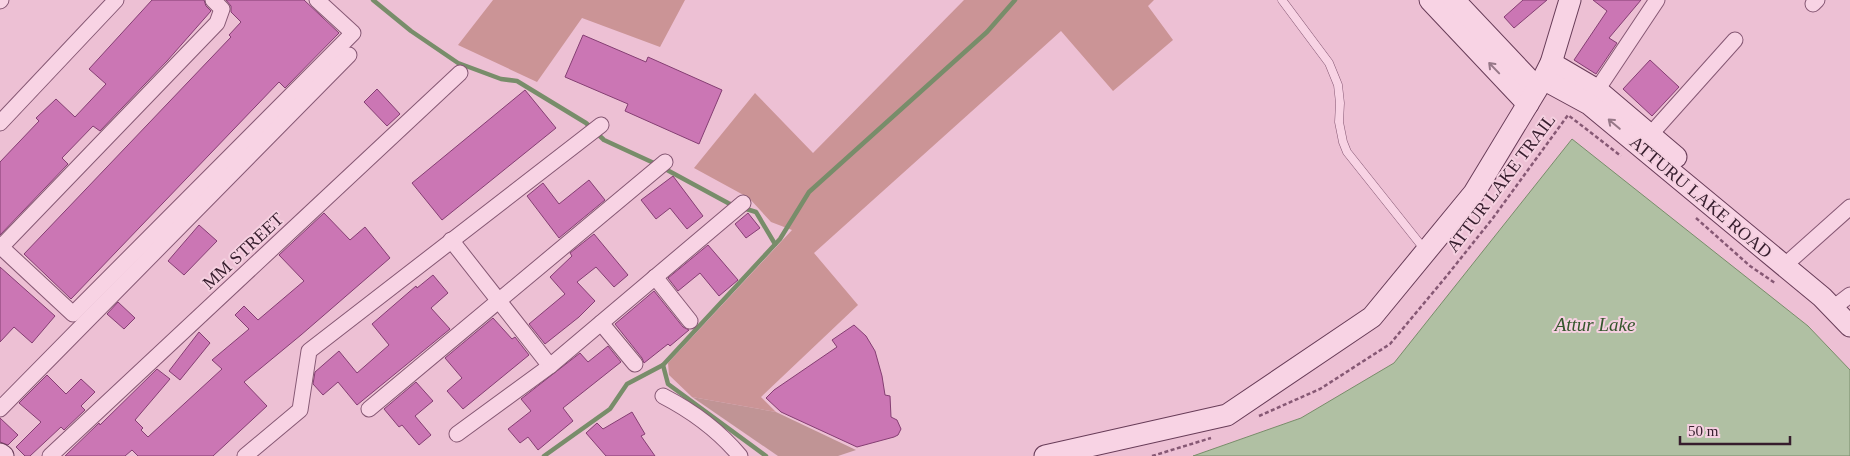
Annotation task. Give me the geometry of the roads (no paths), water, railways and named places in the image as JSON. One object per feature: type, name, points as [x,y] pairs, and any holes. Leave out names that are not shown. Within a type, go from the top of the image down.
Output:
[{"type":"street","points":[[0,123],[116,0]]},
{"type":"street","points":[[213,0],[222,9],[217,24],[1,247],[73,314],[353,33],[317,0]]},
{"type":"street","points":[[1430,0],[1540,84]]},
{"type":"street","points":[[1454,0],[1540,84]]},
{"type":"street","points":[[1045,456],[1228,414],[1372,317],[1474,193],[1540,84],[1570,0]]},
{"type":"street","points":[[1597,90],[1657,0]]},
{"type":"street","points":[[1650,135],[1735,40]]},
{"type":"street","points":[[0,409],[349,55]]},
{"type":"street","name":"MM STREET","points":[[50,456],[460,73]]},
{"type":"street","name":"ATTURU LAKE ROAD","points":[[1540,84],[1597,90],[1650,135],[1789,262],[1822,297],[1844,303],[1850,326]]},
{"type":"street","name":"ATTURU LAKE ROAD","points":[[1540,84],[1589,104],[1789,262]]},
{"type":"street","points":[[245,456],[300,410],[308,351],[601,125]]},
{"type":"street","points":[[368,409],[500,302],[665,162]]},
{"type":"street","points":[[457,434],[550,366],[742,203]]},
{"type":"street","points":[[1789,262],[1850,207]]},
{"type":"street","points":[[451,240],[550,366]]},
{"type":"street","points":[[655,277],[690,321]]},
{"type":"street","points":[[601,323],[635,364]]},
{"type":"street","points":[[663,396],[683,406],[720,435],[740,456]]},
{"type":"lane","points":[[1282,0],[1329,63],[1335,74],[1340,94],[1338,113],[1340,132],[1347,152],[1426,251]]},
{"type":"water","name":"Attur Lake","points":[[1572,139],[1808,326],[1850,370],[1850,456],[1193,456],[1301,418],[1394,363]]},
{"type":"waterway","points":[[373,0],[411,31],[458,63],[501,79],[517,81],[586,123],[604,140],[656,164],[735,206]]},
{"type":"waterway","points":[[766,456],[668,384],[663,365],[780,239],[809,192],[987,32],[1015,0]]},
{"type":"waterway","points":[[743,208],[756,212],[775,244]]},
{"type":"waterway","points":[[544,456],[610,409],[627,384],[663,365]]}]
